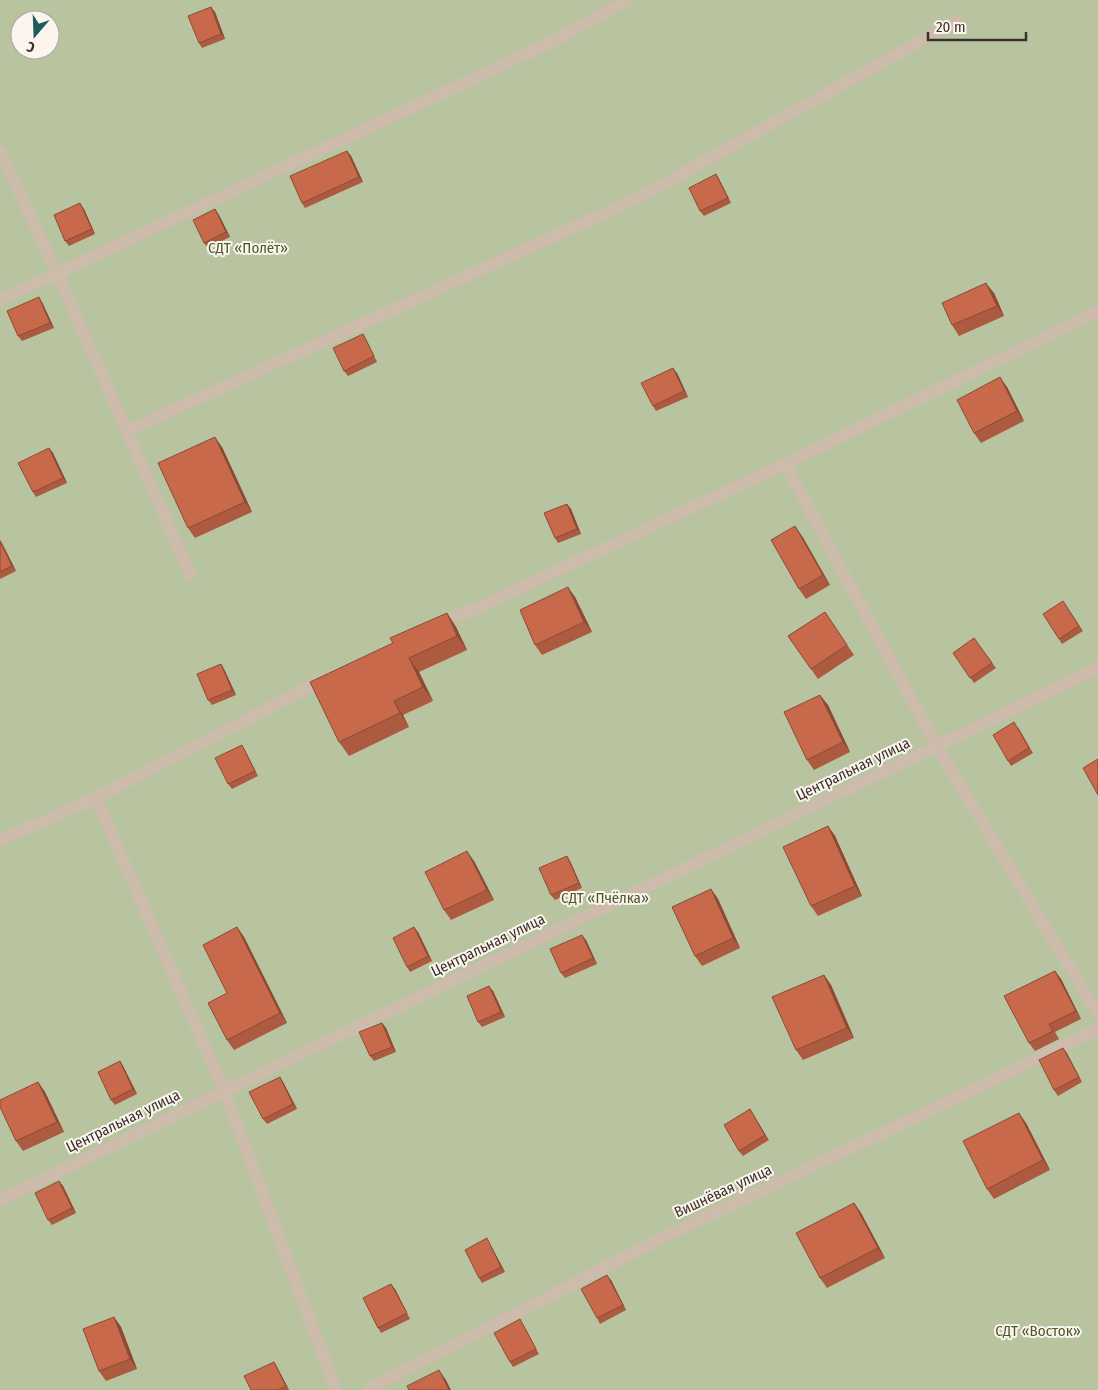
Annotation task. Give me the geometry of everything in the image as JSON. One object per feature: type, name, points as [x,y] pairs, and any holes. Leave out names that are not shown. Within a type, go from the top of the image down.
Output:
[{"type":"street","points":[[0,300],[556,40],[627,0]]},
{"type":"street","points":[[126,431],[640,197],[956,21]]},
{"type":"street","points":[[0,151],[190,574]]},
{"type":"street","points":[[426,627],[475,609],[786,464],[1098,310]]},
{"type":"street","points":[[786,464],[937,747],[1098,1014]]},
{"type":"street","name":"Центральная улица","points":[[0,1200],[1098,668]]},
{"type":"street","points":[[0,840],[96,798],[338,672]]},
{"type":"street","points":[[96,798],[224,1090],[336,1390]]},
{"type":"street","name":"Вишнёвая улица","points":[[367,1390],[668,1235],[1098,1029]]},
{"type":"green space","name":"СДТ «Пчёлка»","points":[[0,0],[1098,0],[1098,1390],[0,1390]]},
{"type":"building","points":[[211,7],[221,34],[199,43],[188,16]]},
{"type":"building","points":[[347,151],[359,177],[302,203],[290,176]]},
{"type":"building","points":[[716,174],[728,198],[700,211],[689,188]]},
{"type":"building","points":[[80,203],[92,229],[65,241],[54,215]]},
{"type":"building","points":[[215,209],[226,232],[204,243],[193,220]]},
{"type":"building","points":[[986,283],[997,306],[952,325],[942,303]]},
{"type":"building","points":[[39,297],[50,323],[18,336],[7,311]]},
{"type":"building","points":[[363,334],[374,356],[344,371],[333,348]]},
{"type":"building","points":[[673,368],[684,391],[653,406],[641,383]]},
{"type":"building","points":[[1000,377],[1017,411],[974,433],[957,400]]},
{"type":"building","points":[[215,437],[245,502],[188,528],[158,463]]},
{"type":"building","points":[[49,448],[63,478],[33,492],[18,463]]},
{"type":"building","points":[[567,504],[577,529],[555,538],[544,513]]},
{"type":"building","points":[[795,526],[823,575],[799,589],[771,540]]},
{"type":"building","points":[[0,541],[12,566],[0,572]]},
{"type":"building","points":[[568,587],[584,622],[535,645],[520,610]]},
{"type":"building","points":[[1063,601],[1079,626],[1059,639],[1043,614]]},
{"type":"building","points":[[825,612],[847,645],[811,669],[788,636]]},
{"type":"building","points":[[447,613],[457,636],[409,658],[423,687],[394,701],[400,713],[339,742],[310,682],[393,643],[390,638]]},
{"type":"building","points":[[974,638],[992,663],[970,678],[953,653]]},
{"type":"building","points":[[221,664],[232,690],[208,700],[197,674]]},
{"type":"building","points":[[820,695],[843,742],[807,760],[784,712]]},
{"type":"building","points":[[1014,722],[1029,748],[1008,761],[993,735]]},
{"type":"building","points":[[242,745],[255,771],[228,784],[215,758]]},
{"type":"building","points":[[1098,759],[1098,795],[1083,768]]},
{"type":"building","points":[[828,826],[855,886],[811,906],[783,847]]},
{"type":"building","points":[[467,851],[487,890],[444,910],[425,872]]},
{"type":"building","points":[[567,856],[579,883],[551,895],[539,868]]},
{"type":"building","points":[[711,889],[733,938],[695,956],[672,907]]},
{"type":"building","points":[[237,927],[280,1013],[227,1040],[208,1003],[227,993],[203,945]]},
{"type":"building","points":[[414,927],[428,956],[407,967],[393,938]]},
{"type":"building","points":[[582,935],[593,958],[561,973],[550,949]]},
{"type":"building","points":[[1055,971],[1076,1011],[1049,1024],[1053,1031],[1029,1043],[1004,996]]},
{"type":"building","points":[[824,975],[847,1028],[796,1050],[772,997]]},
{"type":"building","points":[[489,986],[501,1012],[478,1022],[467,996]]},
{"type":"building","points":[[382,1023],[392,1047],[370,1056],[359,1032]]},
{"type":"building","points":[[1063,1048],[1079,1077],[1054,1090],[1039,1060]]},
{"type":"building","points":[[120,1061],[133,1089],[111,1100],[98,1072]]},
{"type":"building","points":[[280,1077],[293,1104],[263,1119],[249,1092]]},
{"type":"building","points":[[38,1082],[57,1122],[16,1141],[0,1107],[0,1100]]},
{"type":"building","points":[[750,1109],[765,1135],[739,1151],[724,1125]]},
{"type":"building","points":[[1019,1113],[1043,1160],[987,1189],[963,1141]]},
{"type":"building","points":[[59,1181],[72,1208],[48,1220],[35,1193]]},
{"type":"building","points":[[854,1203],[878,1248],[820,1278],[796,1233]]},
{"type":"building","points":[[487,1238],[501,1267],[479,1278],[465,1250]]},
{"type":"building","points":[[607,1275],[623,1305],[597,1318],[581,1289]]},
{"type":"building","points":[[391,1284],[407,1313],[378,1328],[363,1298]]},
{"type":"building","points":[[114,1317],[130,1359],[99,1371],[83,1329]]},
{"type":"building","points":[[520,1319],[536,1349],[510,1362],[494,1333]]},
{"type":"building","points":[[274,1362],[286,1386],[278,1390],[251,1390],[244,1376]]},
{"type":"building","points":[[439,1370],[449,1390],[409,1390],[407,1386]]},
{"type":"park label","name":"СДТ «Полёт»","points":[[248,248]]},
{"type":"park label","name":"СДТ «Восток»","points":[[1038,1331]]}]
